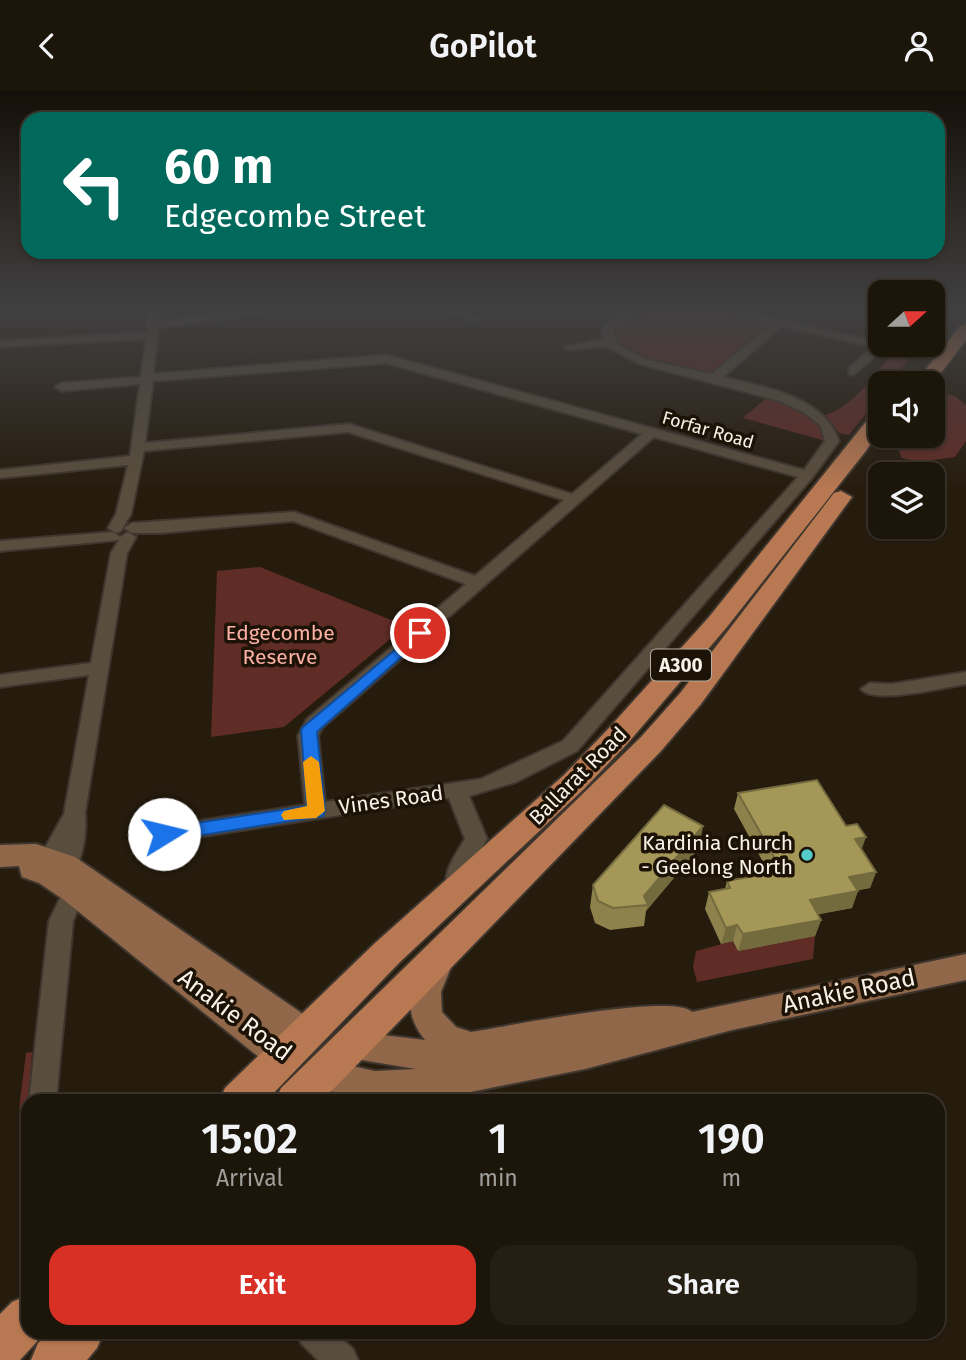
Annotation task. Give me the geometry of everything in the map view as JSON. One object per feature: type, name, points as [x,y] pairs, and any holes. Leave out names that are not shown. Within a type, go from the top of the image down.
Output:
[{"type":"highway","name":"Ballarat Road","points":[[246,1094],[293,1044],[575,782],[647,706],[868,434]]},
{"type":"highway","name":"Ballarat Road","points":[[308,1087],[600,797],[691,698],[877,448]]},
{"type":"highway","name":"Anakie Road","points":[[308,1087],[293,1044],[349,1046]]},
{"type":"highway","points":[[0,1346],[21,1325]]},
{"type":"highway","points":[[55,1360],[75,1339]]},
{"type":"main road","points":[[0,856],[28,855],[56,873]]},
{"type":"main road","points":[[0,867],[56,873]]},
{"type":"main road","name":"Anakie Road","points":[[56,873],[293,1044]]},
{"type":"main road","points":[[444,949],[426,989],[426,1013],[433,1026],[448,1040],[473,1048]]},
{"type":"main road","name":"Anakie Road","points":[[308,1087],[411,1087],[585,1054],[732,1016],[966,967]]},
{"type":"main road","name":"Anakie Road","points":[[349,1046],[424,1055],[617,1023],[732,1016]]},
{"type":"street","points":[[43,1094],[61,921],[56,873],[74,844],[74,813],[136,454],[147,370]]},
{"type":"street","name":"Forfar Road","points":[[61,387],[84,389],[146,379],[244,370]]},
{"type":"street","name":"Forfar Road","points":[[426,370],[807,475]]},
{"type":"street","points":[[676,370],[713,379],[723,370]]},
{"type":"street","name":"Ballarat Road","points":[[502,780],[570,746],[832,443],[833,433],[822,417],[802,405],[781,396],[713,379]]},
{"type":"street","points":[[0,474],[349,428],[574,499]]},
{"type":"street","points":[[316,811],[308,739],[311,727],[652,432]]},
{"type":"street","points":[[0,546],[294,516],[478,583]]},
{"type":"street","points":[[0,681],[98,668]]},
{"type":"street","points":[[870,689],[892,690],[966,678]]},
{"type":"street","name":"Vines Road","points":[[159,835],[456,791],[502,780]]},
{"type":"street","name":"Vines Road","points":[[456,791],[472,823],[476,839],[458,871],[457,890]]},
{"type":"street","points":[[320,1339],[342,1360]]},
{"type":"green space","points":[[686,370],[718,370],[712,375]]},
{"type":"green space","points":[[868,383],[868,411],[849,435],[839,433],[825,415],[836,411]]},
{"type":"green space","points":[[945,394],[955,396],[966,405],[966,441],[955,457],[918,462],[902,458],[898,449],[945,448]]},
{"type":"green space","points":[[770,395],[798,406],[823,423],[826,441],[743,418]]},
{"type":"green space","name":"Edgecombe Reserve","points":[[260,567],[406,626],[284,727],[211,737],[217,571]]},
{"type":"green space","points":[[815,936],[813,959],[697,982],[693,967],[696,951],[733,941],[738,951]]},
{"type":"green space","points":[[32,1052],[29,1094],[21,1094],[19,1109],[26,1053]]},
{"type":"building","points":[[817,780],[846,826],[857,824],[866,837],[855,839],[876,872],[849,877],[858,891],[810,900],[821,920],[743,934],[737,925],[726,928],[709,892],[730,888],[727,881],[782,871],[738,793]]},
{"type":"building","points":[[664,805],[703,826],[644,896],[648,905],[613,908],[598,901],[593,885]]},
{"type":"slow traffic","points":[[290,815],[316,811],[311,762]]},
{"type":"place","name":"Kardinia Church - Geelong North","points":[[807,855]]},
{"type":"route","points":[[164,834],[316,811],[309,730],[420,633]]}]
